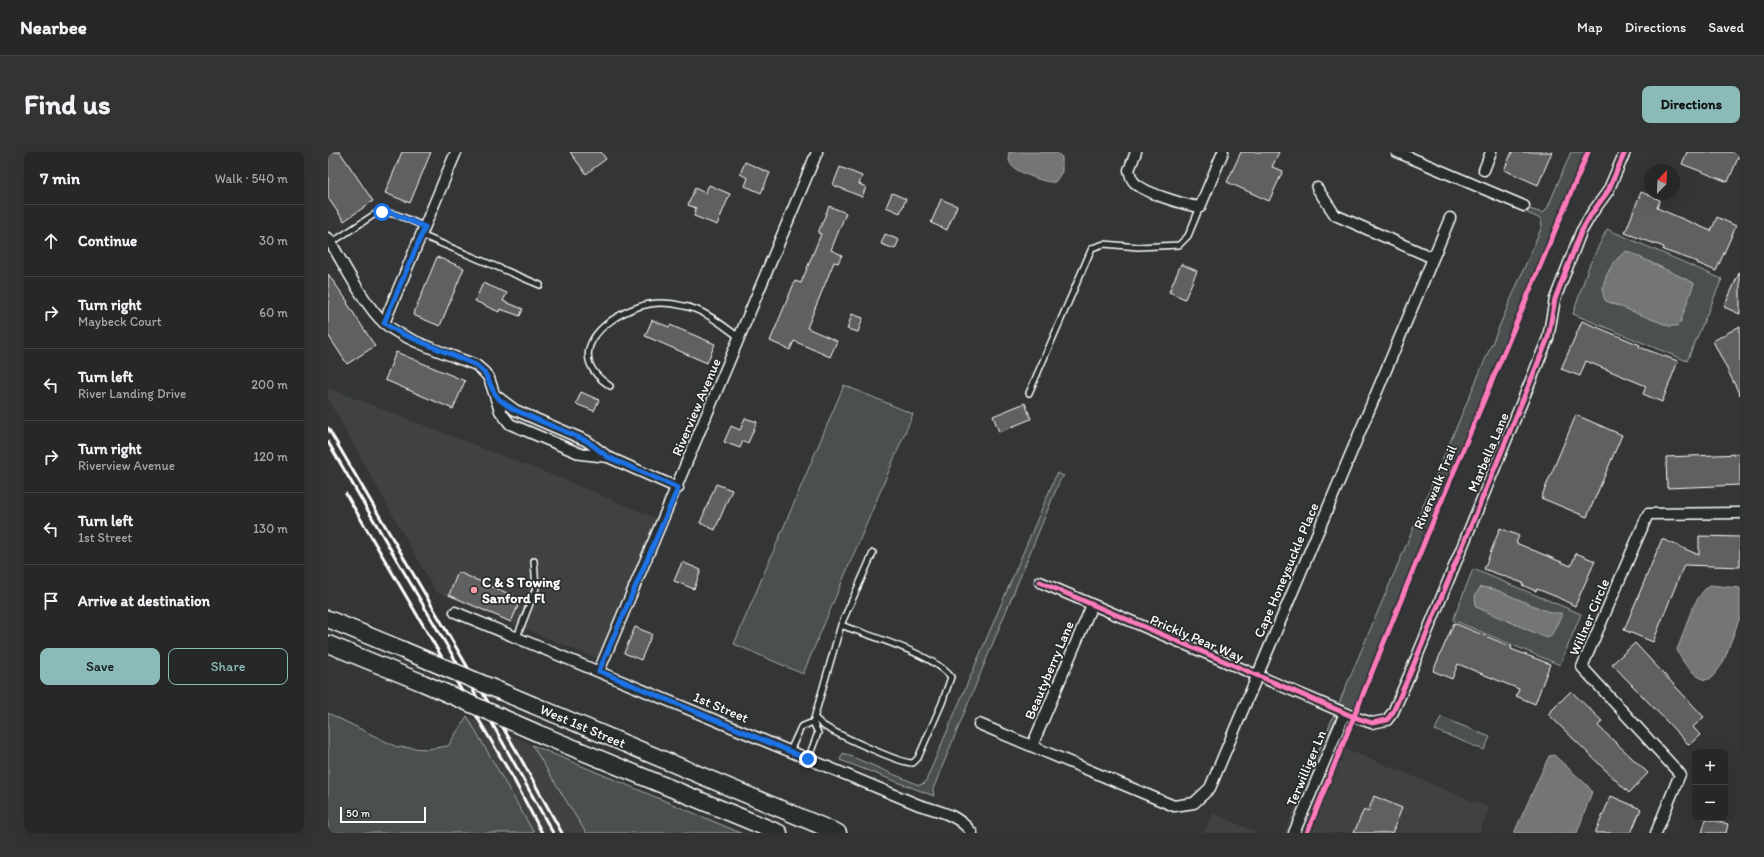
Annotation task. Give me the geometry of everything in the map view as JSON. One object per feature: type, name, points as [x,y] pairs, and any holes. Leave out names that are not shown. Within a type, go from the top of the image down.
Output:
[{"type":"main road","name":"West 1st Street","points":[[328,619],[838,833]]},
{"type":"main road","name":"West 1st Street","points":[[328,644],[423,683],[542,735],[779,833]]},
{"type":"street","points":[[384,323],[456,152]]},
{"type":"street","name":"Riverview Avenue","points":[[599,671],[678,488],[817,152]]},
{"type":"street","points":[[1136,152],[1129,170],[1133,182],[1159,195],[1186,205],[1200,207],[1223,152]]},
{"type":"street","points":[[1397,152],[1524,206]]},
{"type":"street","points":[[1484,170],[1492,152]]},
{"type":"street","name":"Marbella Lane","points":[[1345,713],[1365,721],[1378,723],[1387,720],[1393,712],[1548,338],[1555,299],[1581,232],[1592,213],[1608,191],[1625,152]]},
{"type":"street","points":[[1317,188],[1336,215],[1434,258]]},
{"type":"street","name":"Cape Honeysuckle Place","points":[[979,724],[1174,806],[1194,803],[1210,788],[1450,218]]},
{"type":"street","points":[[329,240],[372,309],[384,323],[400,333],[476,365],[489,378],[500,412],[510,424],[535,436],[581,454],[608,457]]},
{"type":"street","points":[[495,394],[505,404],[515,410],[587,441],[608,457],[678,488]]},
{"type":"street","points":[[535,436],[542,421]]},
{"type":"street","name":"Willner Circle","points":[[1656,833],[1680,774],[1582,666],[1648,514],[1740,513]]},
{"type":"street","name":"Prickly Pear Way","points":[[1040,582],[1345,713]]},
{"type":"street","name":"Beautyberry Lane","points":[[1032,746],[1092,605]]},
{"type":"street","name":"1st Street","points":[[455,612],[919,805],[955,817],[964,823],[972,833]]},
{"type":"street","name":"Terwilliger Ln","points":[[1294,833],[1345,713]]},
{"type":"lane","points":[[1029,393],[1092,248],[1104,244],[1138,247],[1179,245],[1188,236],[1200,207]]},
{"type":"lane","points":[[329,240],[375,214],[382,212],[392,213],[423,231],[540,285]]},
{"type":"lane","points":[[610,386],[600,380],[593,371],[589,362],[589,345],[592,338],[605,325],[638,307],[663,303],[696,309],[740,338]]},
{"type":"lane","points":[[808,759],[818,733],[814,720],[841,625],[873,553]]},
{"type":"lane","points":[[517,637],[536,588],[534,561]]},
{"type":"lane","points":[[814,720],[883,754],[907,764],[913,763],[918,758],[942,704],[951,677],[945,668],[902,648],[841,625]]},
{"type":"lane","points":[[790,751],[801,727],[814,720]]},
{"type":"shaded area","points":[[1009,152],[1056,152],[1062,157],[1062,172],[1055,182],[1034,178],[1013,167],[1009,160]]},
{"type":"shaded area","points":[[1571,152],[1591,152],[1356,711],[1342,705],[1329,734],[1326,733],[1542,226],[1541,219],[1527,213],[1529,209],[1543,213],[1547,209]]},
{"type":"shaded area","points":[[1607,229],[1722,279],[1687,361],[1573,314],[1589,266]]},
{"type":"shaded area","points":[[1627,251],[1694,283],[1680,323],[1677,326],[1669,326],[1606,301],[1603,295],[1604,281],[1612,266],[1622,254]]},
{"type":"shaded area","points":[[844,385],[913,414],[803,674],[734,644]]},
{"type":"shaded area","points":[[328,388],[575,484],[651,516],[659,517],[598,659],[436,592],[328,399]]},
{"type":"shaded area","points":[[1057,473],[1064,476],[1060,480],[933,789],[934,796],[840,760],[843,753],[919,785],[925,783]]},
{"type":"shaded area","points":[[1473,569],[1581,614],[1560,665],[1453,620]]},
{"type":"shaded area","points":[[1710,585],[1740,588],[1740,617],[1723,663],[1712,678],[1705,680],[1688,668],[1677,649],[1693,606],[1703,591]]},
{"type":"shaded area","points":[[1481,587],[1494,589],[1551,613],[1561,613],[1563,616],[1560,618],[1551,636],[1547,638],[1476,607],[1475,595]]},
{"type":"shaded area","points":[[328,713],[397,747],[427,749],[448,746],[467,716],[534,833],[328,833]]},
{"type":"shaded area","points":[[467,716],[532,745],[586,833],[534,833]]},
{"type":"shaded area","points":[[1441,717],[1490,737],[1484,750],[1435,730]]},
{"type":"shaded area","points":[[1327,733],[1329,734],[1287,833],[1284,833]]},
{"type":"shaded area","points":[[1340,739],[1344,740],[1343,745],[1346,749],[1490,808],[1479,833],[1300,833]]},
{"type":"shaded area","points":[[532,745],[741,833],[586,833]]},
{"type":"shaded area","points":[[1554,755],[1588,786],[1592,792],[1577,833],[1514,833],[1549,756]]},
{"type":"shaded area","points":[[1213,813],[1258,833],[1204,833]]},
{"type":"building","points":[[328,152],[340,152],[373,201],[344,221],[328,198]]},
{"type":"building","points":[[402,152],[431,152],[410,203],[385,193]]},
{"type":"building","points":[[570,152],[601,152],[606,159],[586,174]]},
{"type":"building","points":[[1241,152],[1279,152],[1272,167],[1283,171],[1269,201],[1227,182]]},
{"type":"building","points":[[1512,152],[1552,152],[1538,185],[1504,170]]},
{"type":"building","points":[[1687,152],[1740,153],[1728,182],[1682,164]]},
{"type":"building","points":[[745,162],[770,173],[761,193],[745,186],[748,178],[740,174]]},
{"type":"building","points":[[840,167],[862,176],[859,184],[866,187],[862,197],[833,185]]},
{"type":"building","points":[[709,185],[730,194],[717,225],[694,216],[696,208],[688,205],[695,188],[705,193]]},
{"type":"building","points":[[1641,192],[1644,193],[1644,200],[1660,200],[1657,208],[1711,231],[1717,217],[1736,226],[1716,271],[1697,263],[1698,262],[1663,250],[1664,247],[1625,233]]},
{"type":"building","points":[[892,193],[906,199],[900,213],[886,207]]},
{"type":"building","points":[[941,199],[957,206],[947,230],[931,223]]},
{"type":"building","points":[[829,206],[846,213],[831,250],[842,255],[838,263],[834,262],[807,328],[837,341],[830,357],[794,341],[790,350],[770,341],[795,281],[801,283],[821,234],[818,233]]},
{"type":"building","points":[[885,234],[899,240],[895,249],[881,244]]},
{"type":"building","points":[[437,257],[464,268],[440,326],[413,315]]},
{"type":"building","points":[[1181,264],[1197,271],[1185,299],[1169,292]]},
{"type":"building","points":[[1740,271],[1740,314],[1724,307]]},
{"type":"building","points":[[328,274],[348,302],[347,303],[375,346],[347,364],[328,335]]},
{"type":"building","points":[[483,283],[507,293],[503,301],[523,309],[520,316],[500,309],[499,312],[475,301]]},
{"type":"building","points":[[852,314],[863,318],[858,332],[847,329]]},
{"type":"building","points":[[652,320],[669,327],[670,325],[715,344],[707,363],[645,336]]},
{"type":"building","points":[[1582,321],[1640,345],[1639,347],[1678,361],[1662,402],[1643,394],[1646,386],[1586,361],[1580,376],[1561,369]]},
{"type":"building","points":[[1740,326],[1740,395],[1713,341]]},
{"type":"building","points":[[396,352],[465,381],[453,409],[385,380]]},
{"type":"building","points":[[581,392],[599,400],[594,411],[576,404]]},
{"type":"building","points":[[1025,403],[1031,419],[999,432],[993,416]]},
{"type":"building","points":[[1576,415],[1622,435],[1587,517],[1541,498]]},
{"type":"building","points":[[745,418],[757,422],[748,443],[743,441],[740,448],[724,442],[731,426],[740,430]]},
{"type":"building","points":[[1740,454],[1740,485],[1667,488],[1666,457]]},
{"type":"building","points":[[716,484],[732,490],[715,530],[700,523]]},
{"type":"building","points":[[1500,528],[1519,536],[1516,543],[1571,566],[1576,553],[1595,561],[1575,606],[1537,589],[1536,591],[1522,585],[1523,583],[1484,569]]},
{"type":"building","points":[[1699,536],[1740,537],[1740,567],[1684,565],[1653,642],[1624,630],[1662,539],[1699,555]]},
{"type":"building","points":[[682,562],[701,570],[694,589],[674,581]]},
{"type":"building","points":[[458,572],[521,599],[511,622],[449,595]]},
{"type":"building","points":[[1454,623],[1512,647],[1511,649],[1550,664],[1535,704],[1516,696],[1519,689],[1458,664],[1452,679],[1433,671]]},
{"type":"building","points":[[635,627],[652,634],[641,660],[624,653]]},
{"type":"building","points":[[1635,643],[1704,717],[1693,727],[1700,735],[1689,745],[1612,664]]},
{"type":"building","points":[[1571,691],[1602,721],[1598,726],[1648,773],[1629,793],[1548,714]]},
{"type":"building","points":[[1374,796],[1402,808],[1392,833],[1354,833],[1364,810],[1368,812]]},
{"type":"building","points":[[1611,796],[1641,809],[1631,833],[1595,833]]},
{"type":"building","points":[[1705,821],[1715,821],[1728,824],[1726,833],[1702,833]]},
{"type":"railway","points":[[328,428],[516,750],[562,833]]},
{"type":"railway","points":[[328,442],[488,716],[553,833]]},
{"type":"railway","points":[[346,494],[513,778],[542,833]]},
{"type":"cycle path","name":"Riverwalk Trail","points":[[1307,833],[1426,538],[1588,152]]},
{"type":"cycle path","points":[[1040,582],[1354,717],[1372,723],[1387,720],[1393,712],[1409,676],[1548,338],[1555,299],[1581,232],[1592,213],[1608,191],[1625,152]]},
{"type":"place","name":"C & S Towing Sanford Fl","points":[[474,590]]},
{"type":"route","points":[[382,212],[392,213],[425,227],[384,323],[400,333],[476,365],[489,378],[495,394],[505,404],[515,410],[587,441],[608,457],[678,488],[599,671],[808,759]]}]
